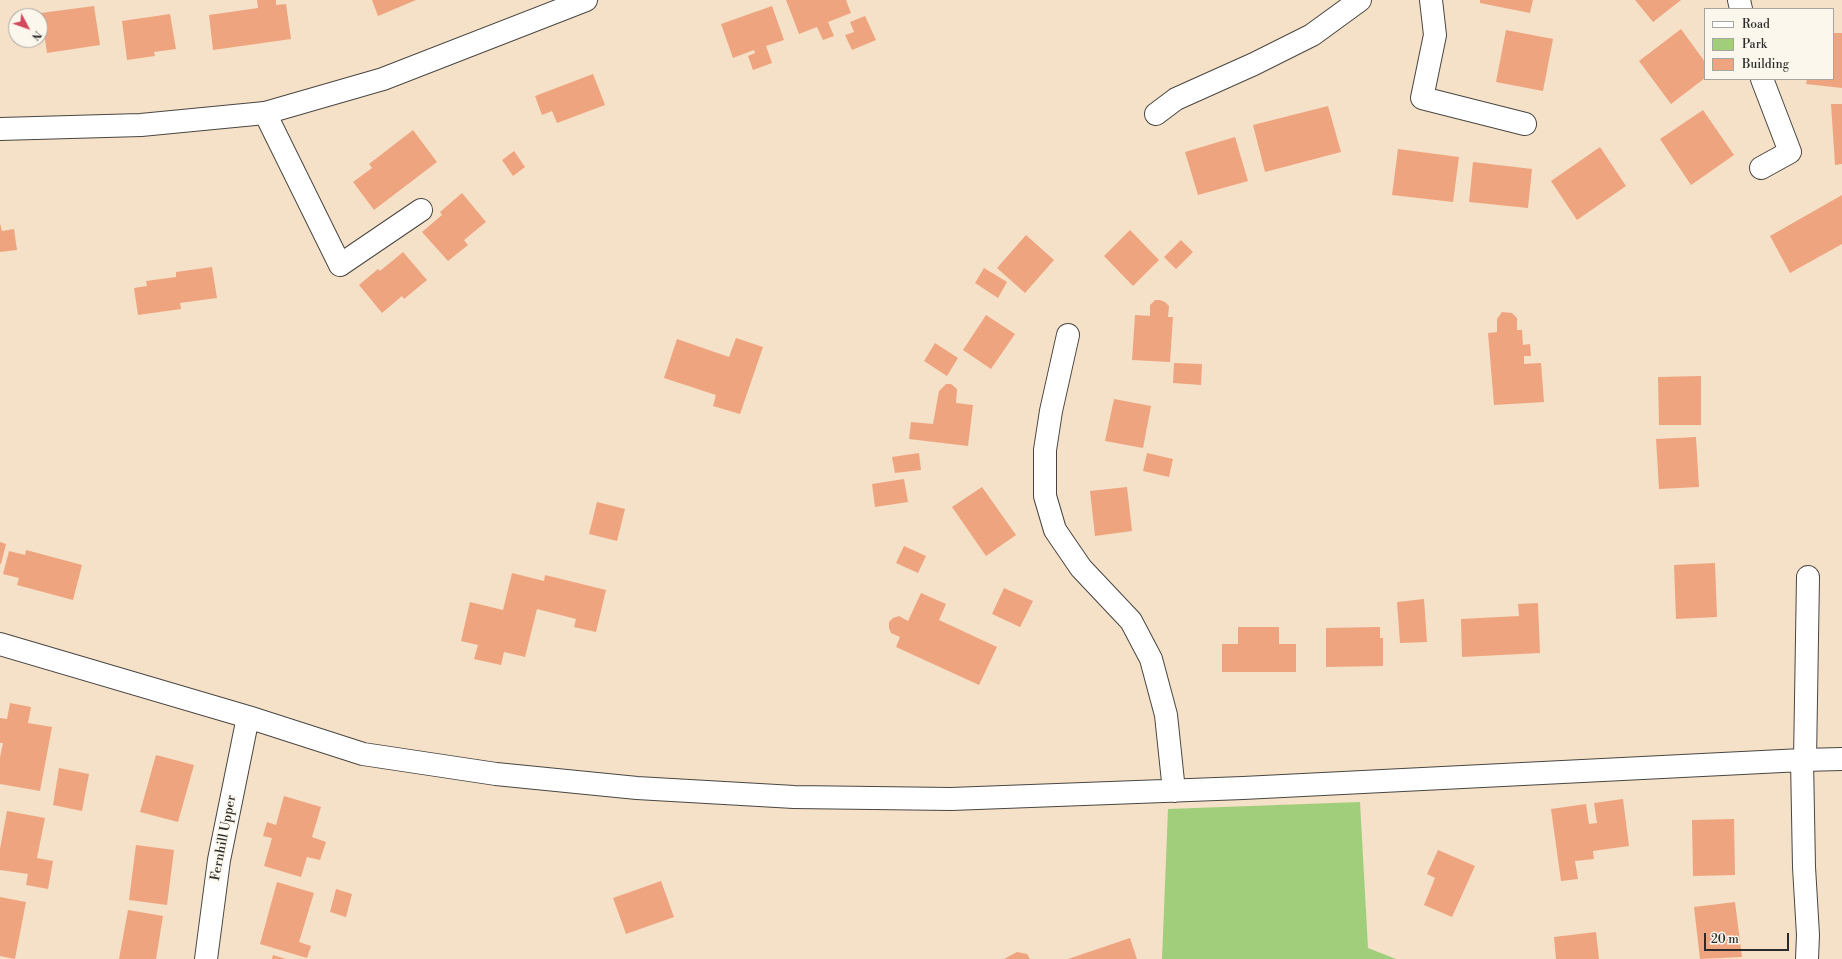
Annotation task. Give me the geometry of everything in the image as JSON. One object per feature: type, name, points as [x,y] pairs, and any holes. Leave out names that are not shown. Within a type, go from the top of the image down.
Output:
[{"type":"street","points":[[0,129],[141,125],[265,113],[383,79],[586,0]]},
{"type":"street","points":[[1156,114],[1176,99],[1312,35],[1360,0]]},
{"type":"street","points":[[1431,0],[1435,35],[1422,98],[1525,124]]},
{"type":"street","points":[[1761,168],[1790,152],[1762,80]]},
{"type":"street","points":[[265,113],[340,265],[421,210]]},
{"type":"street","points":[[1068,335],[1051,411],[1045,450],[1045,496],[1055,530],[1081,568],[1131,621],[1151,659],[1166,715],[1174,791]]},
{"type":"street","points":[[1807,959],[1808,935],[1804,867],[1804,760],[1808,577]]},
{"type":"street","points":[[0,644],[248,717],[363,754],[496,774],[638,788],[794,797],[945,799],[1174,791],[1842,759]]},
{"type":"street","name":"Fernhill Upper","points":[[206,959],[219,860],[248,717]]},
{"type":"green space","points":[[1360,802],[1368,948],[1396,959],[1162,959],[1168,809]]},
{"type":"building","points":[[257,0],[276,0],[276,5],[286,4],[291,39],[213,50],[209,15],[258,8]]},
{"type":"building","points":[[372,0],[416,0],[378,16]]},
{"type":"building","points":[[786,0],[846,0],[851,13],[828,22],[834,36],[823,40],[817,27],[799,34]]},
{"type":"building","points":[[1480,0],[1533,0],[1530,13],[1480,3]]},
{"type":"building","points":[[1635,0],[1681,0],[1653,22]]},
{"type":"building","points":[[94,6],[100,45],[47,53],[48,12]]},
{"type":"building","points":[[772,6],[784,40],[766,46],[772,63],[753,70],[748,56],[755,53],[754,50],[733,58],[721,24]]},
{"type":"building","points":[[170,14],[176,49],[154,52],[155,56],[127,60],[122,21]]},
{"type":"building","points":[[865,16],[876,40],[852,50],[845,35],[854,32],[850,22]]},
{"type":"building","points":[[1681,29],[1704,61],[1704,79],[1671,104],[1639,61]]},
{"type":"building","points":[[1506,30],[1553,39],[1543,91],[1496,82]]},
{"type":"building","points":[[1834,33],[1842,33],[1842,88],[1806,84],[1807,80],[1834,80]]},
{"type":"building","points":[[593,74],[605,105],[557,123],[552,111],[542,115],[535,96]]},
{"type":"building","points":[[1831,104],[1842,104],[1842,164],[1835,165]]},
{"type":"building","points":[[1328,106],[1341,152],[1265,172],[1253,125]]},
{"type":"building","points":[[1703,110],[1734,155],[1691,185],[1660,139]]},
{"type":"building","points":[[413,130],[437,162],[374,210],[353,182],[372,168],[369,164]]},
{"type":"building","points":[[1235,137],[1248,181],[1198,195],[1185,152]]},
{"type":"building","points":[[1600,147],[1626,186],[1577,220],[1551,181]]},
{"type":"building","points":[[1398,149],[1459,157],[1453,202],[1392,195]]},
{"type":"building","points":[[514,151],[525,167],[513,176],[502,160]]},
{"type":"building","points":[[1473,162],[1532,169],[1528,208],[1469,202]]},
{"type":"building","points":[[462,193],[486,222],[464,240],[468,245],[448,261],[422,232],[442,215],[440,212]]},
{"type":"building","points":[[1842,195],[1842,244],[1790,273],[1770,236]]},
{"type":"building","points":[[0,223],[2,231],[14,229],[17,250],[0,252]]},
{"type":"building","points":[[1130,230],[1159,260],[1133,286],[1104,256]]},
{"type":"building","points":[[1026,235],[1054,260],[1025,293],[997,268]]},
{"type":"building","points":[[1181,240],[1193,252],[1176,269],[1164,257]]},
{"type":"building","points":[[403,252],[427,280],[404,299],[402,296],[382,313],[359,285],[378,269],[380,271]]},
{"type":"building","points":[[212,267],[217,298],[180,303],[181,309],[138,315],[134,288],[147,286],[146,281],[176,277],[176,272]]},
{"type":"building","points":[[984,268],[1007,282],[998,298],[975,283]]},
{"type":"building","points":[[1155,300],[1165,302],[1169,306],[1168,317],[1173,317],[1170,362],[1132,360],[1135,315],[1150,316],[1150,305]]},
{"type":"building","points":[[1502,312],[1512,313],[1517,318],[1517,330],[1522,330],[1523,345],[1530,344],[1531,356],[1524,356],[1524,364],[1541,363],[1544,402],[1494,405],[1488,333],[1497,332],[1497,319]]},
{"type":"building","points":[[986,315],[1015,334],[991,369],[963,350]]},
{"type":"building","points":[[736,338],[763,347],[740,414],[713,406],[716,395],[664,378],[677,339],[729,357]]},
{"type":"building","points":[[935,343],[958,358],[947,376],[924,361]]},
{"type":"building","points":[[1174,363],[1202,364],[1201,385],[1173,383]]},
{"type":"building","points":[[1701,376],[1701,425],[1659,425],[1658,377]]},
{"type":"building","points":[[946,384],[951,384],[957,389],[956,403],[973,405],[968,446],[909,439],[911,422],[933,424],[939,391]]},
{"type":"building","points":[[1114,399],[1151,406],[1143,448],[1105,441]]},
{"type":"building","points":[[1696,437],[1699,487],[1659,489],[1656,439]]},
{"type":"building","points":[[919,453],[921,470],[895,473],[892,457]]},
{"type":"building","points":[[1147,453],[1173,459],[1169,477],[1143,471]]},
{"type":"building","points":[[904,479],[908,502],[875,507],[872,484]]},
{"type":"building","points":[[982,487],[1016,535],[986,556],[952,507]]},
{"type":"building","points":[[1127,487],[1132,531],[1095,536],[1090,491]]},
{"type":"building","points":[[597,502],[625,509],[617,541],[589,534]]},
{"type":"building","points":[[0,542],[6,544],[1,564],[0,564]]},
{"type":"building","points":[[904,546],[926,556],[918,573],[896,563]]},
{"type":"building","points":[[26,550],[82,565],[73,600],[17,585],[19,578],[3,574],[9,551],[25,555]]},
{"type":"building","points":[[1715,563],[1717,617],[1676,619],[1674,565]]},
{"type":"building","points":[[512,573],[544,581],[545,575],[606,590],[596,632],[574,627],[576,619],[537,609],[525,657],[504,652],[501,665],[474,659],[478,645],[461,641],[470,602],[503,610]]},
{"type":"building","points":[[1004,588],[1033,601],[1020,627],[992,614]]},
{"type":"building","points":[[921,593],[946,604],[939,620],[997,647],[979,685],[896,647],[900,637],[891,633],[889,622],[893,618],[899,616],[908,621]]},
{"type":"building","points":[[1424,599],[1427,642],[1400,643],[1397,602]]},
{"type":"building","points":[[1538,603],[1540,653],[1462,657],[1461,619],[1519,616],[1518,604]]},
{"type":"building","points":[[1238,627],[1279,627],[1279,644],[1296,644],[1296,672],[1222,672],[1222,644],[1238,644]]},
{"type":"building","points":[[1380,627],[1380,638],[1383,638],[1383,666],[1326,667],[1326,628]]},
{"type":"building","points":[[10,703],[31,707],[28,723],[52,727],[40,791],[0,784],[0,757],[3,743],[0,743],[0,718],[7,719]]},
{"type":"building","points":[[156,755],[194,765],[178,822],[140,812]]},
{"type":"building","points":[[59,768],[89,774],[82,811],[53,805]]},
{"type":"building","points":[[284,796],[321,807],[312,837],[326,842],[320,860],[307,857],[301,877],[264,866],[272,838],[263,836],[267,822],[276,825]]},
{"type":"building","points":[[1623,799],[1629,846],[1593,851],[1594,859],[1575,861],[1578,879],[1561,881],[1551,809],[1586,804],[1589,824],[1597,823],[1594,803]]},
{"type":"building","points":[[7,811],[45,818],[37,858],[53,861],[48,889],[26,885],[28,874],[0,870],[0,849]]},
{"type":"building","points":[[1734,819],[1735,875],[1693,876],[1692,820]]},
{"type":"building","points":[[136,845],[174,850],[167,905],[129,900]]},
{"type":"building","points":[[1438,850],[1475,866],[1452,917],[1424,905],[1435,878],[1427,874]]},
{"type":"building","points":[[661,881],[674,917],[626,934],[613,898]]},
{"type":"building","points":[[277,882],[314,893],[299,942],[311,946],[307,958],[260,944]]},
{"type":"building","points":[[336,889],[352,894],[346,917],[330,912]]},
{"type":"building","points":[[0,897],[26,902],[15,959],[0,956]]},
{"type":"building","points":[[1735,902],[1742,957],[1700,959],[1694,907]]},
{"type":"building","points":[[128,910],[163,916],[156,959],[119,959]]},
{"type":"building","points":[[1596,932],[1599,959],[1556,959],[1554,937]]},
{"type":"building","points":[[1130,938],[1137,959],[1068,959]]},
{"type":"building","points":[[1017,952],[1027,954],[1030,959],[1004,959]]},
{"type":"building","points":[[273,955],[286,959],[272,959]]}]
